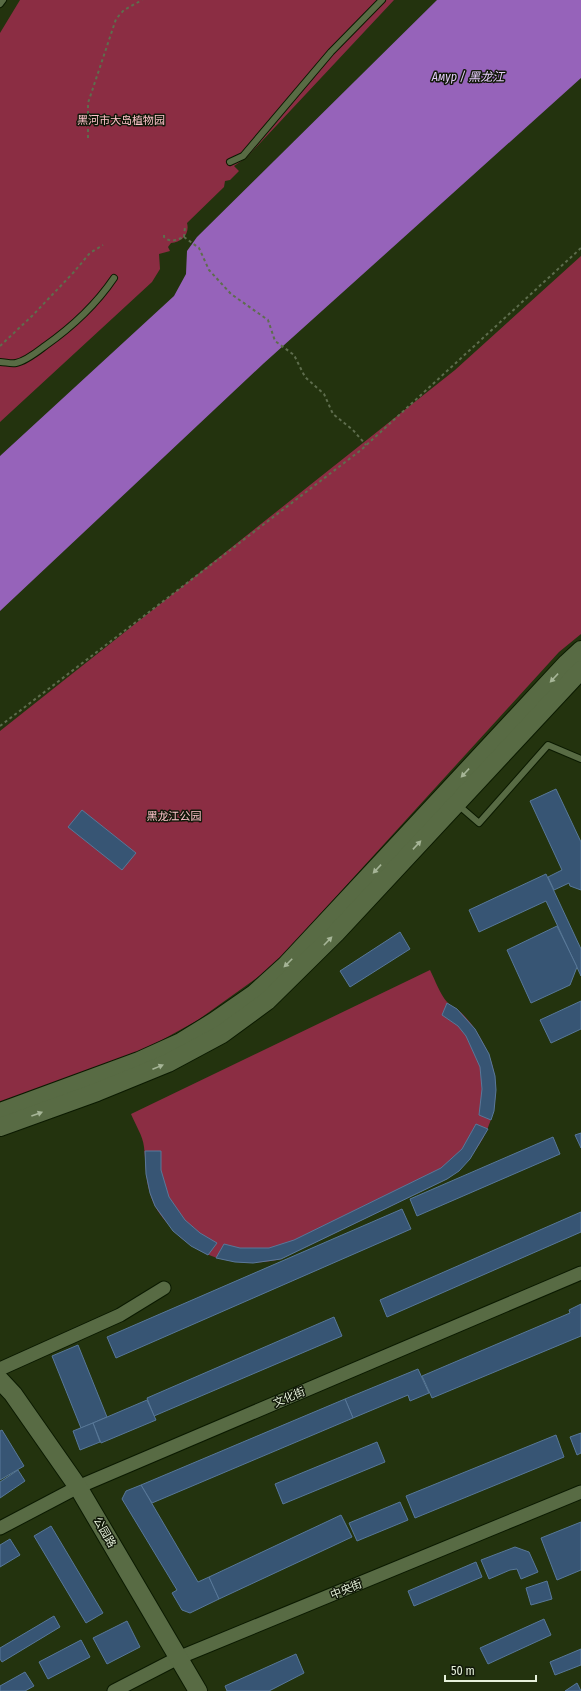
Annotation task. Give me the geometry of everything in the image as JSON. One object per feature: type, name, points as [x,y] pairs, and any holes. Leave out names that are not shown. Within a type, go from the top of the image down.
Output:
[{"type":"street","points":[[0,1112],[139,1061],[181,1042],[254,994],[286,965],[567,663],[581,650]]},
{"type":"street","points":[[0,1127],[97,1092],[168,1064],[222,1034],[268,1001],[300,970],[581,670]]},
{"type":"street","name":"文化街","points":[[0,1528],[78,1487],[581,1273]]},
{"type":"street","points":[[0,1370],[120,1316],[164,1288]]},
{"type":"street","name":"公园路","points":[[0,1380],[13,1394],[78,1487],[198,1691]]},
{"type":"street","name":"中央街","points":[[114,1691],[178,1658],[581,1492]]},
{"type":"lane","points":[[0,4],[3,0]]},
{"type":"lane","points":[[230,162],[243,156],[331,52],[382,0]]},
{"type":"lane","points":[[0,362],[16,363],[33,355],[65,332],[88,311],[104,293],[114,278]]},
{"type":"lane","points":[[456,803],[479,823],[548,745],[581,759]]},
{"type":"path","points":[[88,138],[88,103],[116,19],[124,10],[142,0]]},
{"type":"path","points":[[184,237],[186,227]]},
{"type":"path","points":[[164,235],[166,240],[173,241],[184,237]]},
{"type":"path","points":[[184,237],[199,248],[209,270],[231,294],[268,320],[275,341],[294,355],[304,377],[324,394],[333,414],[353,430],[366,445]]},
{"type":"path","points":[[0,346],[32,316],[90,253],[103,244]]},
{"type":"path","points":[[0,726],[366,445],[581,248]]},
{"type":"green space","name":"黑河市大岛植物园","points":[[20,0],[394,0],[246,158],[234,166],[239,171],[230,180],[225,181],[224,187],[187,223],[188,227],[184,237],[179,241],[171,243],[168,247],[170,251],[159,254],[160,269],[152,282],[0,422],[0,33]]},
{"type":"green space","name":"黑龙江公园","points":[[581,256],[581,634],[559,652],[272,967],[198,1020],[144,1050],[0,1102],[0,731],[455,370]]},
{"type":"green space","points":[[430,970],[444,999],[465,1016],[478,1034],[491,1061],[495,1080],[495,1099],[492,1117],[485,1135],[475,1151],[462,1166],[447,1179],[281,1259],[265,1262],[234,1262],[205,1253],[191,1246],[179,1236],[162,1217],[153,1202],[147,1182],[141,1134],[131,1114]]},
{"type":"water","name":"Амур / 黑龙江","points":[[437,0],[581,0],[581,78],[263,364],[0,611],[0,456],[174,296],[186,274],[187,251],[197,237]]},
{"type":"building","points":[[556,789],[581,842],[581,890],[570,886],[569,883],[554,890],[548,877],[562,870],[530,801]]},
{"type":"building","points":[[82,810],[136,853],[122,870],[68,827]]},
{"type":"building","points":[[546,874],[581,949],[581,976],[546,901],[479,932],[469,910]]},
{"type":"building","points":[[557,926],[577,967],[570,985],[531,1003],[507,950]]},
{"type":"building","points":[[400,932],[410,949],[350,987],[340,971]]},
{"type":"building","points":[[581,1001],[581,1029],[551,1043],[540,1020]]},
{"type":"building","points":[[447,1003],[457,1009],[475,1029],[489,1054],[495,1076],[496,1090],[494,1111],[491,1120],[479,1115],[482,1089],[480,1067],[466,1036],[458,1026],[442,1015]]},
{"type":"building","points":[[476,1124],[488,1129],[470,1159],[459,1171],[447,1179],[281,1259],[253,1263],[235,1262],[216,1258],[224,1244],[240,1248],[269,1248],[294,1240],[441,1168],[462,1149]]},
{"type":"building","points":[[581,1133],[581,1148],[575,1135]]},
{"type":"building","points":[[553,1137],[560,1154],[417,1216],[410,1199]]},
{"type":"building","points":[[145,1151],[161,1151],[161,1170],[169,1197],[185,1220],[200,1233],[217,1243],[208,1255],[191,1246],[173,1231],[155,1206],[150,1193],[146,1174]]},
{"type":"building","points":[[402,1209],[411,1229],[116,1358],[107,1337]]},
{"type":"building","points":[[581,1212],[581,1232],[387,1317],[380,1300]]},
{"type":"building","points":[[581,1304],[581,1336],[432,1398],[422,1376],[570,1313],[569,1310]]},
{"type":"building","points":[[334,1317],[342,1336],[154,1416],[147,1398]]},
{"type":"building","points":[[78,1345],[107,1417],[81,1428],[52,1356]]},
{"type":"building","points":[[418,1369],[429,1393],[410,1401],[408,1395],[353,1418],[345,1399]]},
{"type":"building","points":[[345,1399],[353,1418],[152,1503],[141,1485]]},
{"type":"building","points":[[147,1400],[156,1420],[101,1443],[93,1423]]},
{"type":"building","points":[[93,1423],[100,1442],[80,1450],[73,1431]]},
{"type":"building","points":[[2,1430],[24,1466],[0,1480],[0,1431]]},
{"type":"building","points":[[581,1433],[581,1453],[577,1455],[570,1437]]},
{"type":"building","points":[[556,1435],[564,1457],[415,1518],[406,1496]]},
{"type":"building","points":[[377,1442],[385,1462],[283,1504],[275,1484]]},
{"type":"building","points":[[18,1470],[25,1481],[0,1498],[0,1482]]},
{"type":"building","points":[[141,1485],[198,1582],[209,1577],[219,1599],[190,1613],[182,1610],[172,1593],[177,1590],[122,1499],[126,1491]]},
{"type":"building","points":[[400,1502],[408,1520],[357,1541],[349,1523]]},
{"type":"building","points":[[341,1515],[352,1537],[219,1599],[209,1577]]},
{"type":"building","points":[[581,1522],[581,1570],[557,1580],[541,1538]]},
{"type":"building","points":[[51,1526],[103,1613],[86,1623],[34,1536]]},
{"type":"building","points":[[10,1539],[20,1555],[0,1567],[0,1545]]},
{"type":"building","points":[[515,1547],[529,1552],[538,1572],[521,1579],[517,1569],[510,1570],[489,1579],[481,1560]]},
{"type":"building","points":[[476,1562],[482,1577],[414,1606],[408,1591]]},
{"type":"building","points":[[547,1581],[552,1599],[531,1605],[526,1588]]},
{"type":"building","points":[[54,1616],[60,1627],[2,1662],[0,1659],[0,1648]]},
{"type":"building","points":[[544,1619],[551,1635],[488,1664],[480,1648]]},
{"type":"building","points":[[127,1621],[140,1647],[107,1664],[93,1638]]},
{"type":"building","points":[[81,1640],[90,1657],[48,1679],[39,1662]]},
{"type":"building","points":[[581,1649],[581,1665],[555,1675],[550,1662]]},
{"type":"building","points":[[296,1654],[304,1673],[269,1691],[227,1691],[225,1686]]},
{"type":"building","points":[[25,1672],[34,1686],[25,1691],[0,1691],[0,1686]]},
{"type":"building","points":[[577,1683],[581,1691],[565,1691]]}]
